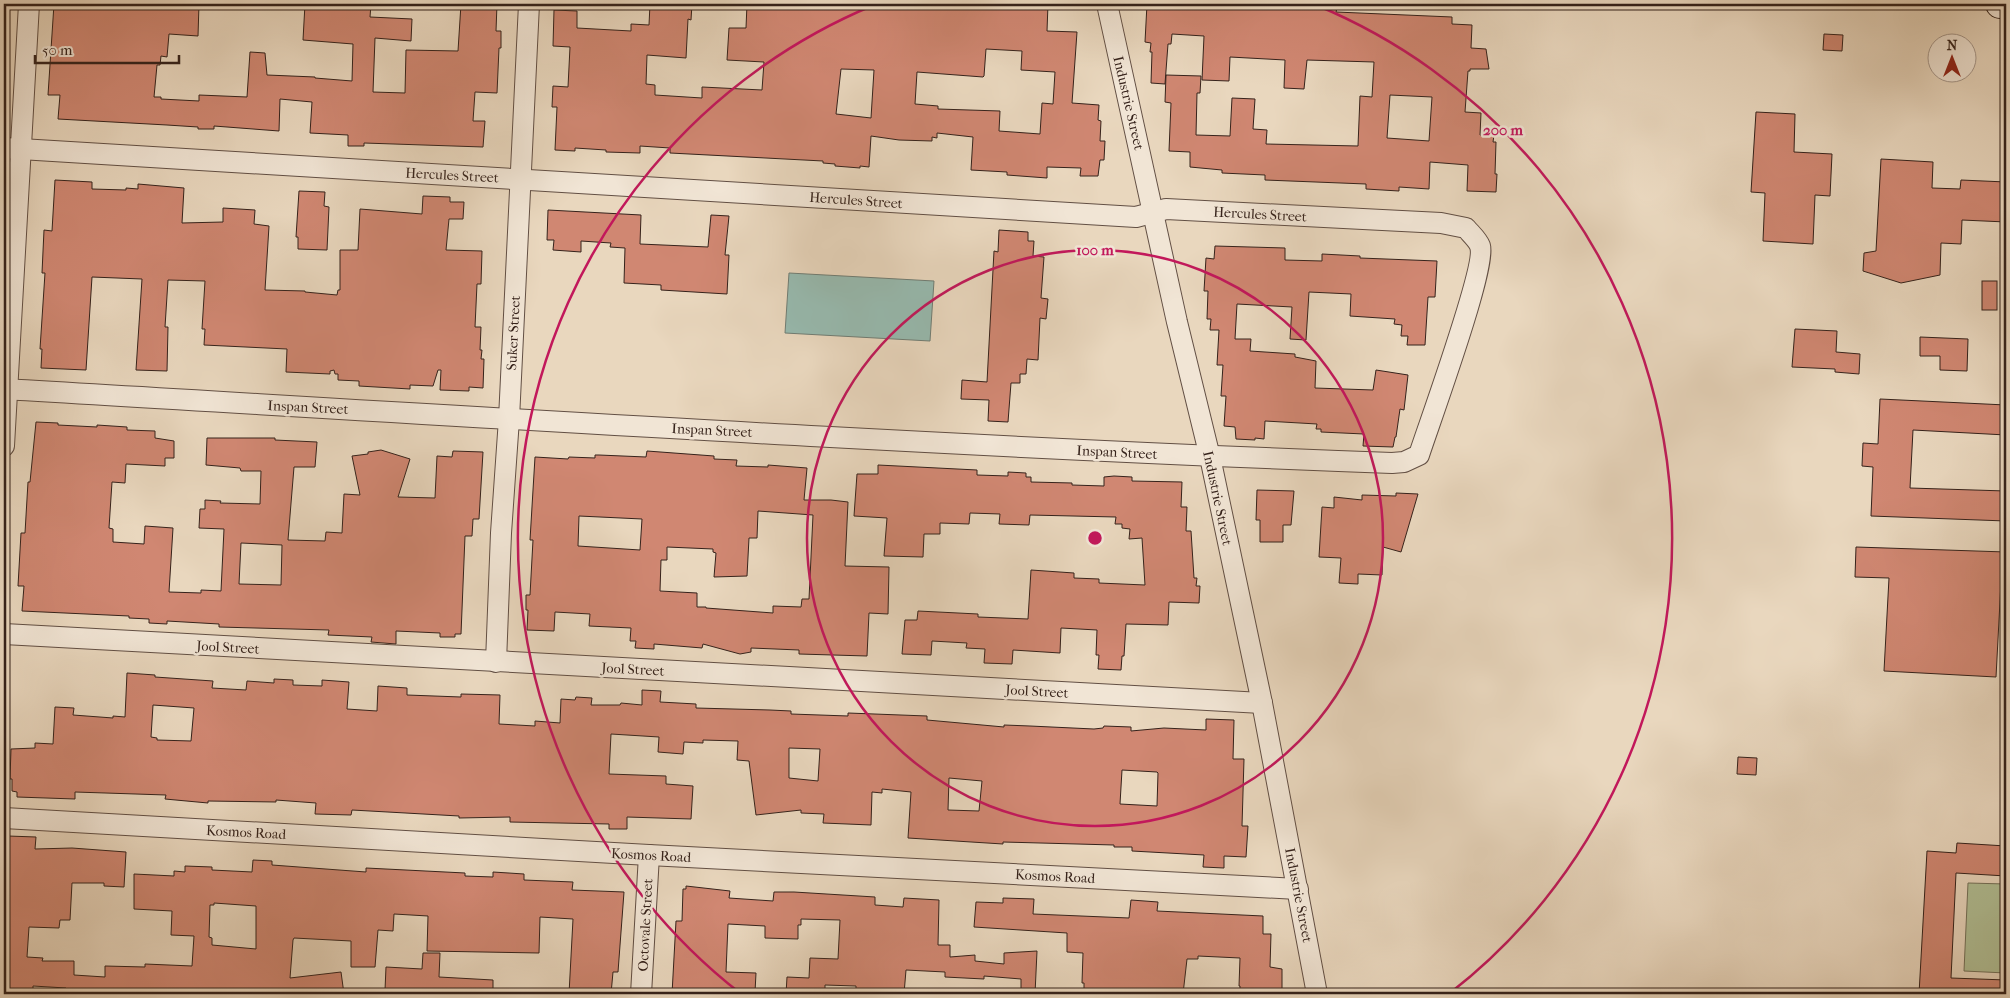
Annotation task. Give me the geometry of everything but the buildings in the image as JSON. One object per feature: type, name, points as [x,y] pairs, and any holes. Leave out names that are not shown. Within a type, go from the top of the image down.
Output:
[{"type":"street","points":[[4,446],[12,148],[29,4]]},
{"type":"street","name":"Suker Street","points":[[496,662],[500,533],[509,419],[528,4]]},
{"type":"street","name":"Industrie Street","points":[[1107,4],[1177,322],[1210,457],[1262,703],[1317,994]]},
{"type":"street","points":[[2000,4],[2006,4]]},
{"type":"street","name":"Hercules Street","points":[[12,148],[1136,217],[1166,209],[1441,223],[1466,228],[1480,245],[1480,268],[1419,455]]},
{"type":"street","name":"Inspan Street","points":[[5,389],[509,419],[1210,457],[1392,463],[1404,462],[1419,455]]},
{"type":"street","name":"Jool Street","points":[[4,634],[1262,703]]},
{"type":"street","name":"Kosmos Road","points":[[4,818],[648,855],[1298,889]]},
{"type":"street","name":"Octovale Street","points":[[642,994],[648,855]]},
{"type":"green space","points":[[1968,883],[2006,884],[2006,973],[1964,971]]},
{"type":"water","points":[[789,273],[934,281],[930,341],[785,333]]}]
